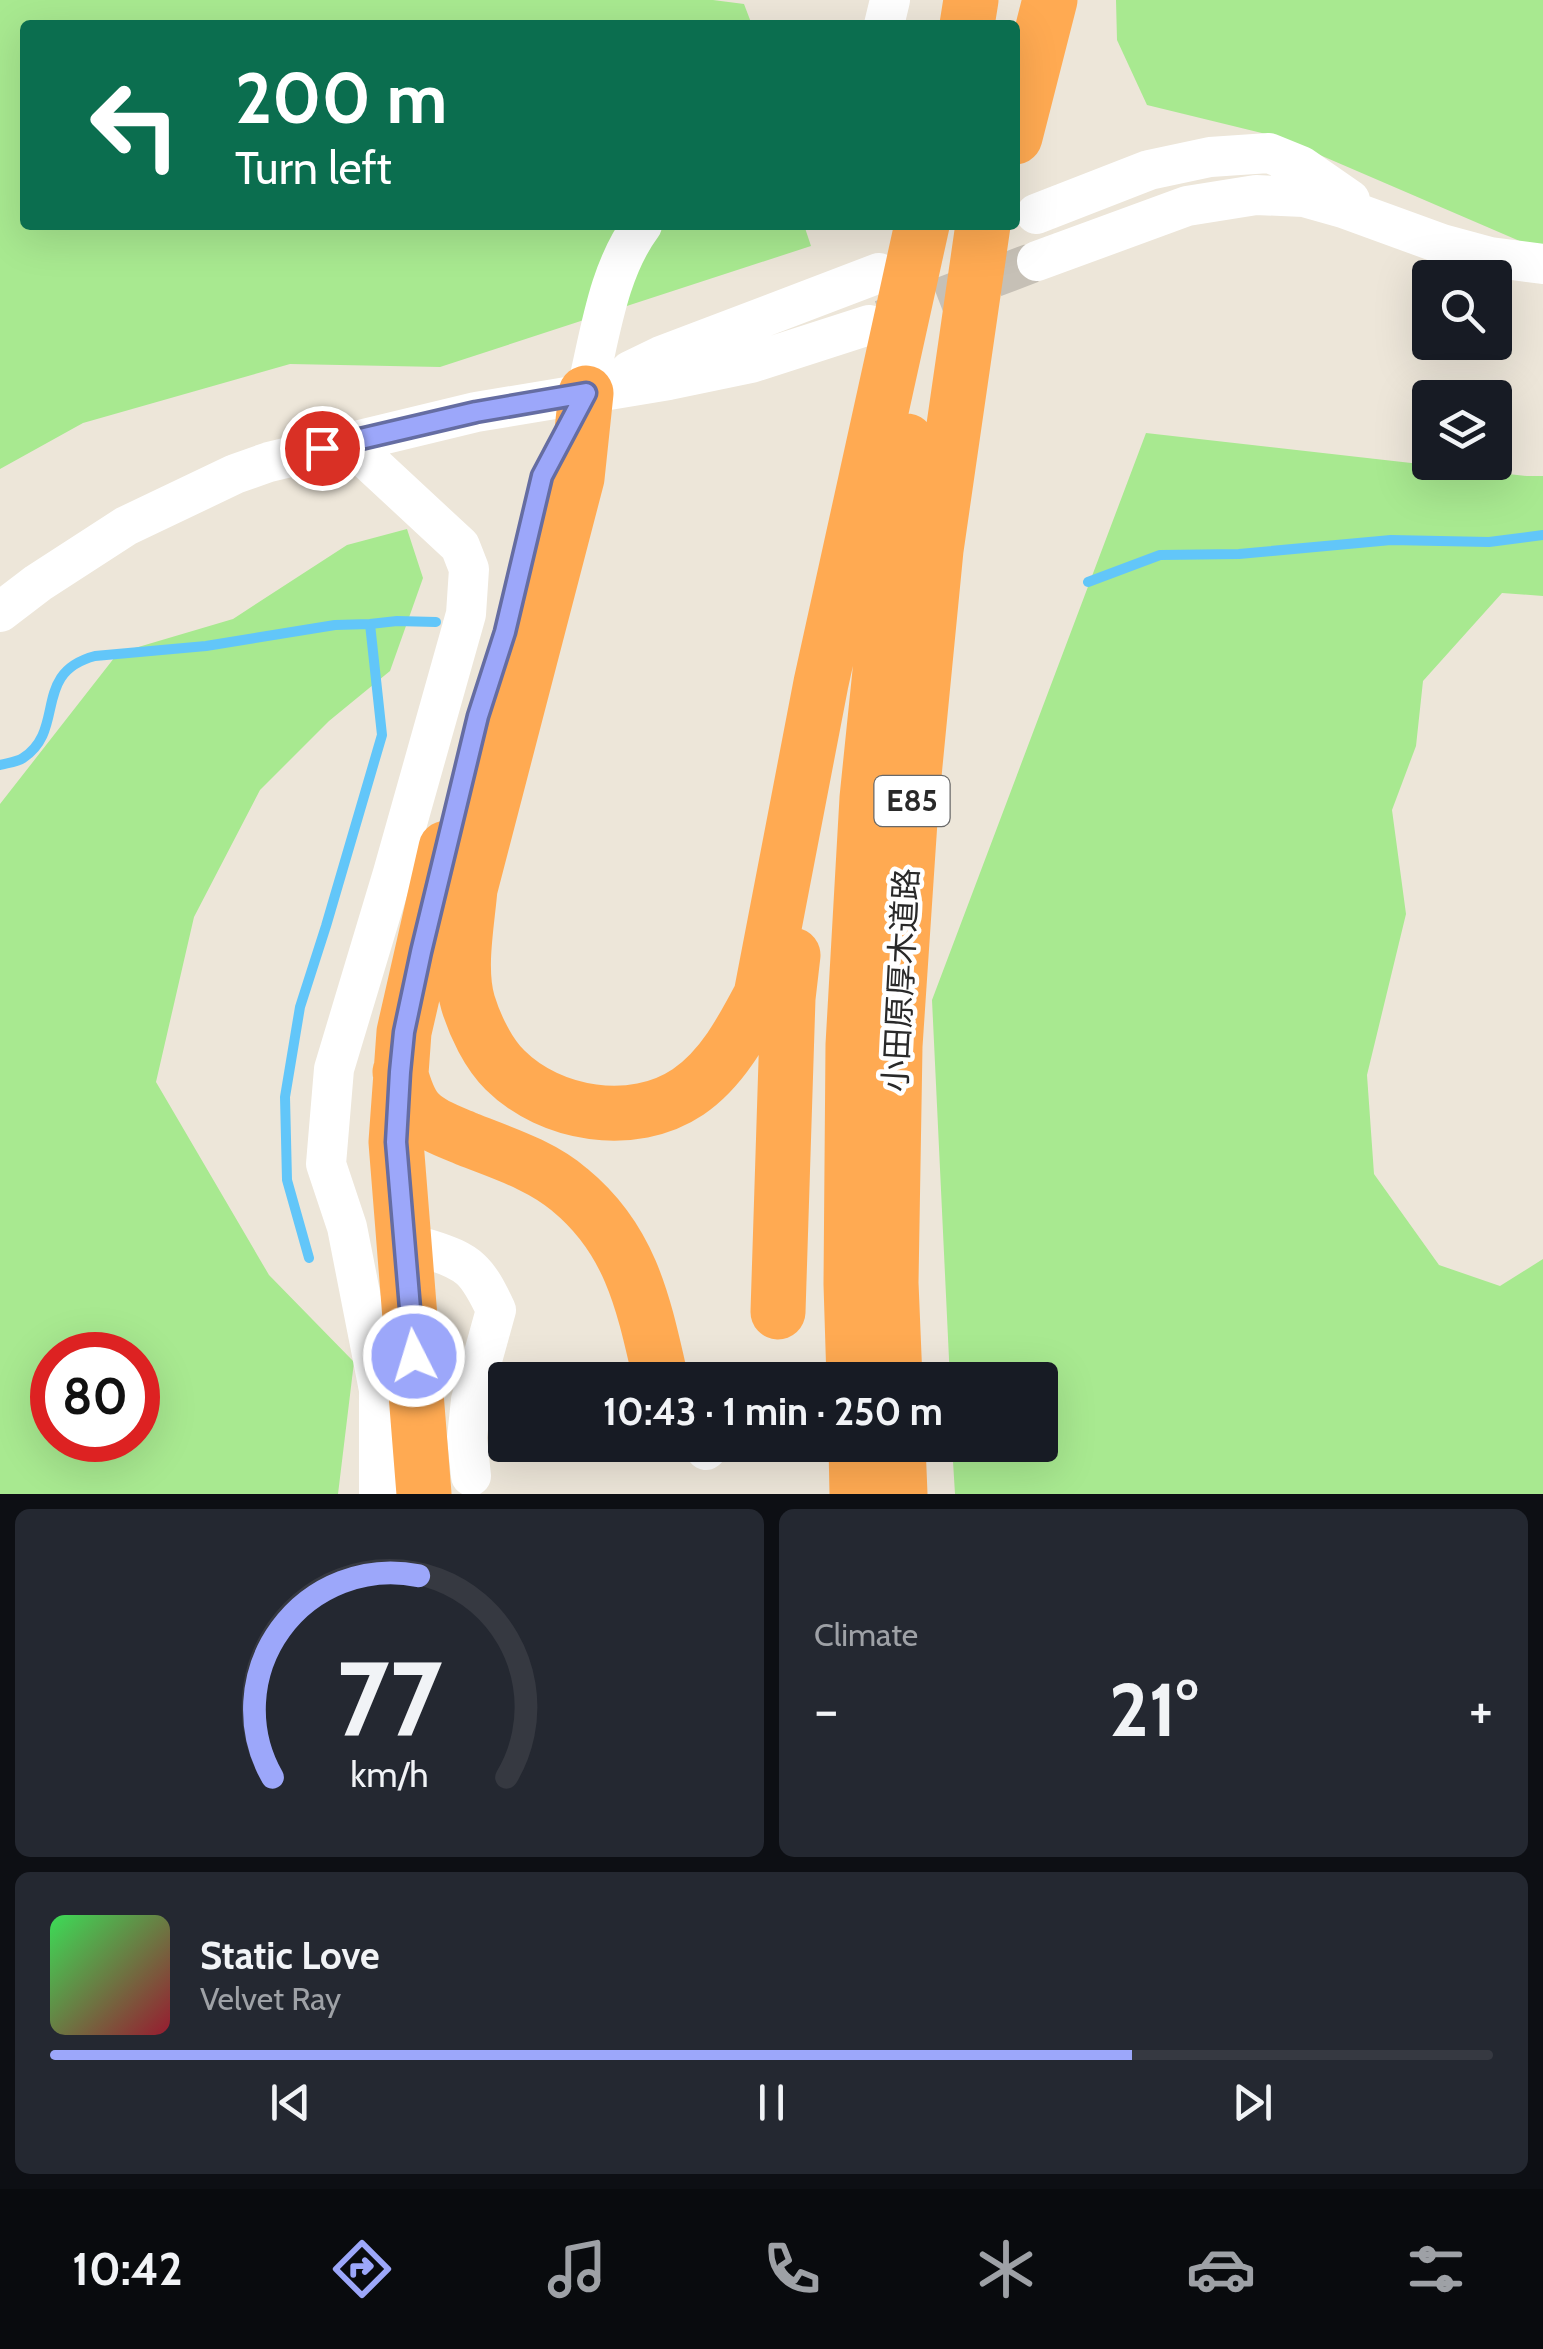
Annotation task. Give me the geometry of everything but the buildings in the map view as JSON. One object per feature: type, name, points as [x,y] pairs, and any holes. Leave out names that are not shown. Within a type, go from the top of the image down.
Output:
[{"type":"highway","points":[[1020,118],[1050,0]]},
{"type":"highway","points":[[586,393],[577,478],[470,889],[464,956],[467,1002],[487,1047],[503,1068],[550,1101],[618,1114],[648,1110],[687,1093],[717,1067],[761,995],[821,683],[921,230]]},
{"type":"highway","name":"小田原厚木道路","points":[[853,1362],[852,1045],[868,798],[893,546],[936,230]]},
{"type":"highway","name":"小田原厚木道路","points":[[894,1362],[891,1283],[895,1046],[911,806],[936,550],[982,230]]},
{"type":"highway","points":[[967,328],[1010,230]]},
{"type":"highway","points":[[448,1485],[396,1142],[404,1032],[478,716],[505,632],[542,476],[586,393]]},
{"type":"highway","points":[[778,1312],[788,998],[821,683]]},
{"type":"highway","points":[[400,1072],[418,1113],[443,1129],[536,1168],[570,1190],[608,1230],[643,1299],[657,1362]]},
{"type":"highway","points":[[856,1462],[857,1494]]},
{"type":"highway","points":[[899,1462],[900,1494]]},
{"type":"street","points":[[1020,218],[1149,170],[1210,157],[1269,153],[1301,166],[1378,220]]},
{"type":"street","points":[[1038,261],[1187,206],[1256,195],[1304,197],[1442,244],[1490,257],[1543,264]]},
{"type":"street","points":[[586,393],[615,275],[638,230]]},
{"type":"street","points":[[586,393],[661,356],[879,273]]},
{"type":"street","points":[[0,612],[126,526],[269,462],[476,412],[751,364],[869,326]]},
{"type":"street","points":[[348,442],[460,546],[469,570],[466,614],[334,1070],[326,1164],[364,1232],[379,1390],[379,1494]]},
{"type":"street","points":[[428,1249],[462,1260],[483,1283],[496,1310],[471,1400],[467,1438],[448,1485]]},
{"type":"green space","points":[[0,0],[713,0],[744,4],[750,20],[20,20],[20,230],[806,230],[811,246],[440,367],[290,364],[83,423],[0,469]]},
{"type":"green space","points":[[1116,0],[1543,0],[1543,251],[1278,137],[1147,105],[1117,40]]},
{"type":"green space","points":[[1146,433],[1412,463],[1412,480],[1512,480],[1512,474],[1543,476],[1543,596],[1502,593],[1423,681],[1416,746],[1392,810],[1406,914],[1367,1075],[1374,1174],[1439,1265],[1500,1286],[1543,1259],[1543,1494],[955,1494],[953,1462],[1058,1462],[1058,1362],[949,1362],[932,1000]]},
{"type":"green space","points":[[407,529],[423,578],[390,671],[329,721],[260,790],[194,917],[156,1082],[269,1275],[354,1362],[338,1494],[0,1494],[0,804],[118,653],[233,619],[347,545]]},
{"type":"waterway","points":[[1088,582],[1160,555],[1239,554],[1391,540],[1489,542],[1543,535]]},
{"type":"waterway","points":[[0,765],[21,759],[36,746],[63,675],[75,664],[95,656],[206,646],[335,625],[436,622]]},
{"type":"waterway","points":[[309,1258],[287,1180],[285,1097],[300,1007],[382,735],[370,624]]},
{"type":"tunnel","points":[[882,320],[1037,261]]},
{"type":"route","points":[[322,448],[476,412],[586,393],[542,476],[505,632],[478,716],[404,1032],[396,1142],[414,1356]]}]
